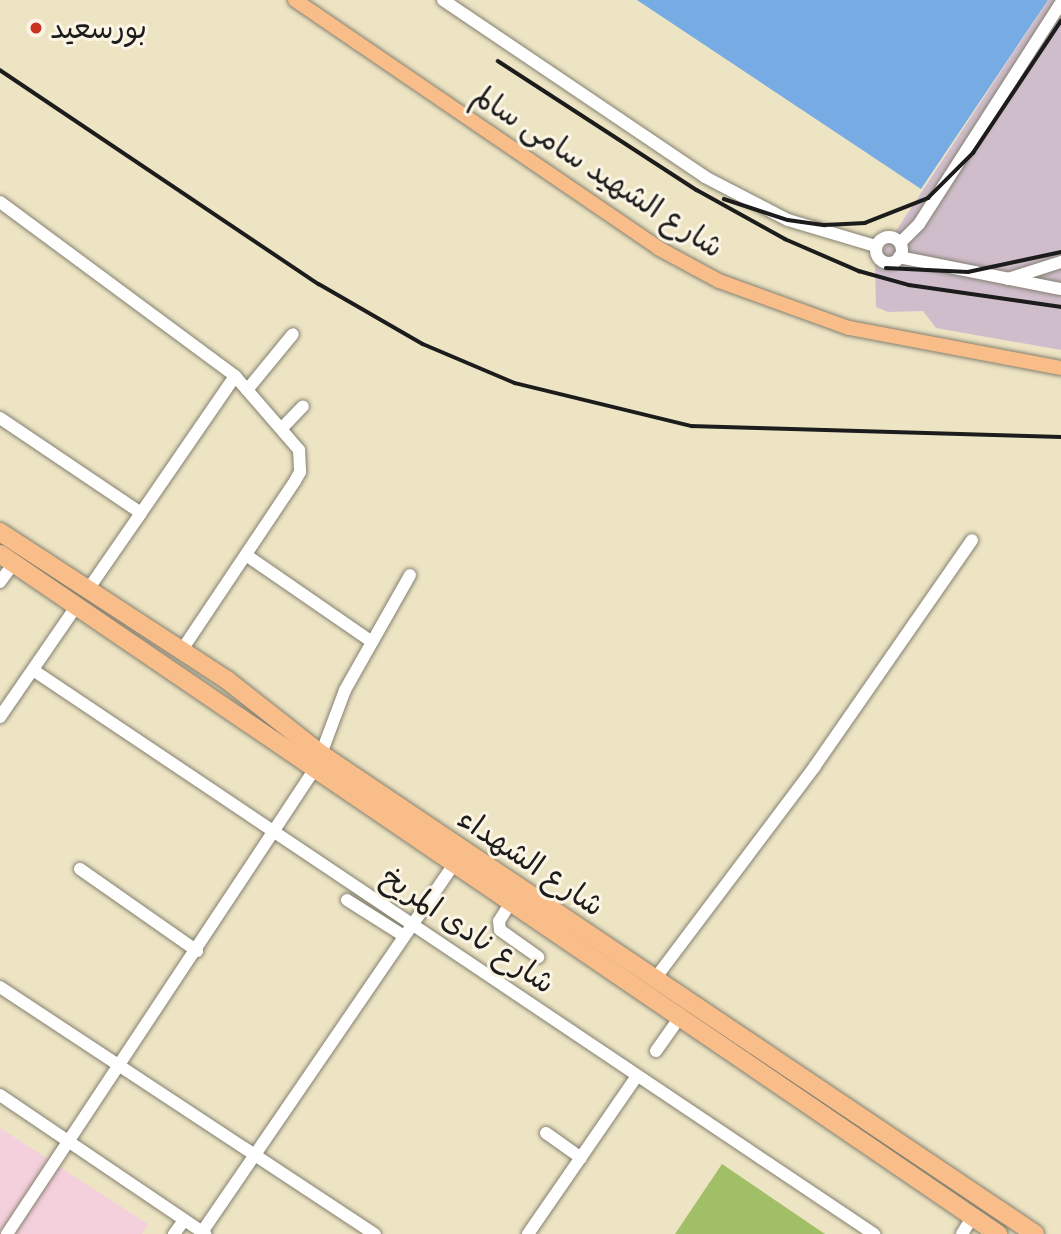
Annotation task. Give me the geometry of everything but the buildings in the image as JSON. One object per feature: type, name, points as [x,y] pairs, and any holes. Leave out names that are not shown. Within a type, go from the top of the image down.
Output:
[{"type":"highway","name":"شارع الشهداء","points":[[0,532],[227,680],[271,712],[318,762]]},
{"type":"highway","name":"شارع الشهداء","points":[[4,560],[256,731],[318,762],[458,856],[654,980],[1035,1234]]},
{"type":"highway","points":[[212,702],[223,694],[227,680]]},
{"type":"highway","points":[[256,731],[271,712]]},
{"type":"highway","name":"شارع الشهداء","points":[[458,856],[511,902],[998,1234]]},
{"type":"main road","name":"شارع الشهيد سامى سالم","points":[[295,0],[658,248],[719,281],[849,328],[1061,368]]},
{"type":"street","points":[[443,0],[705,177],[788,220],[876,246]]},
{"type":"street","points":[[899,257],[900,243],[919,224],[1061,3]]},
{"type":"street","points":[[0,202],[235,376],[299,450],[300,472],[181,651]]},
{"type":"street","points":[[876,246],[887,237],[900,243]]},
{"type":"street","points":[[876,246],[881,260],[891,262],[899,257],[1004,280],[1061,289]]},
{"type":"street","points":[[1004,280],[1061,262]]},
{"type":"street","points":[[247,390],[293,334]]},
{"type":"street","points":[[87,591],[235,376]]},
{"type":"street","points":[[282,428],[303,406]]},
{"type":"street","points":[[0,418],[141,513]]},
{"type":"street","points":[[654,980],[815,766],[972,540]]},
{"type":"street","points":[[246,555],[372,642]]},
{"type":"street","points":[[0,582],[4,560]]},
{"type":"street","points":[[7,1234],[71,1143],[318,762],[338,705],[410,575]]},
{"type":"street","points":[[0,717],[76,607]]},
{"type":"street","name":"شارع نادى المريخ","points":[[33,670],[874,1234]]},
{"type":"street","points":[[0,1095],[203,1233],[458,856]]},
{"type":"street","points":[[80,869],[197,951]]},
{"type":"street","points":[[347,900],[404,936]]},
{"type":"street","points":[[511,902],[500,930],[538,957]]},
{"type":"street","points":[[0,988],[375,1234]]},
{"type":"street","points":[[656,1051],[680,1017]]},
{"type":"street","points":[[528,1234],[637,1076]]},
{"type":"street","points":[[546,1133],[581,1157]]},
{"type":"street","points":[[961,1234],[973,1216]]},
{"type":"street","points":[[174,1234],[184,1220]]},
{"type":"shaded area","points":[[1048,0],[1061,0],[1061,350],[936,328],[923,311],[888,312],[876,307],[875,263]]},
{"type":"shaded area","points":[[0,1128],[148,1224],[142,1234],[0,1234]]},
{"type":"green space","points":[[722,1164],[825,1234],[675,1234]]},
{"type":"water","points":[[637,0],[1048,0],[921,189]]},
{"type":"railway","points":[[724,199],[788,220],[825,225],[865,223],[928,198],[973,153],[1061,21]]},
{"type":"railway","points":[[498,61],[697,190],[785,239],[859,271],[909,285],[1061,307]]},
{"type":"railway","points":[[0,70],[319,284],[423,344],[515,383],[692,426],[1061,437]]},
{"type":"railway","points":[[886,268],[968,272],[1061,252]]},
{"type":"place","name":"بورسعيد","points":[[36,28]]}]
